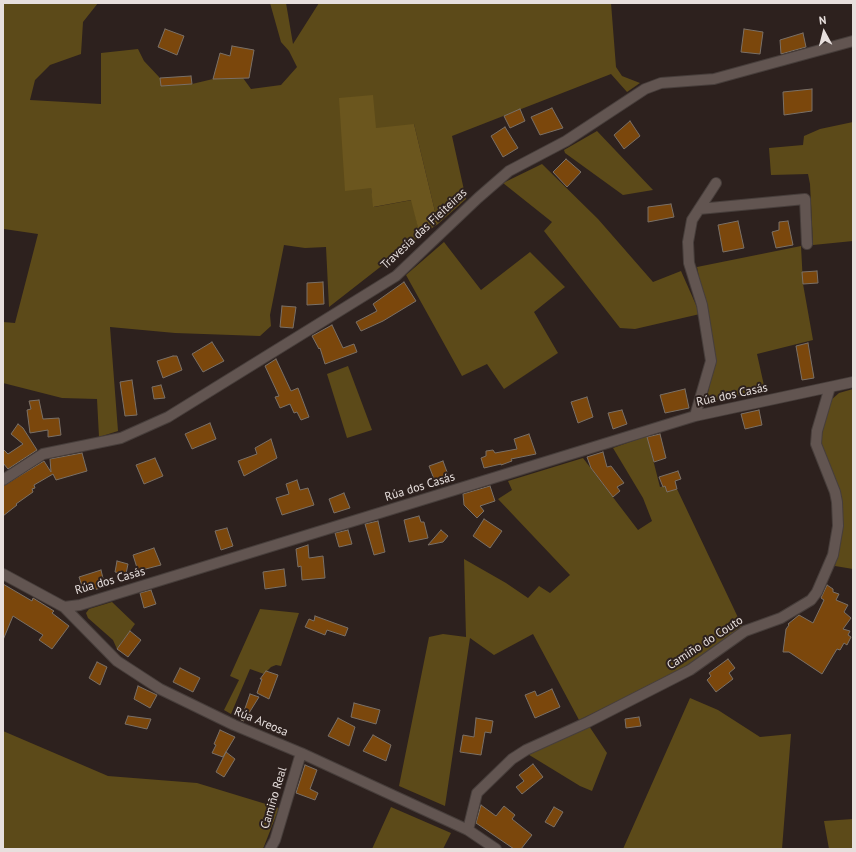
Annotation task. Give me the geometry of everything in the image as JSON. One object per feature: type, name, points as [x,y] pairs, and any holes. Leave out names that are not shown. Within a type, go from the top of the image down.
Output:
[{"type":"street","name":"Travesía das Fieiteiras","points":[[3,480],[43,454],[121,438],[168,417],[396,276],[478,198],[509,171],[566,141],[645,89],[661,83],[714,79],[853,41]]},
{"type":"street","points":[[695,416],[711,361],[702,305],[689,263],[688,242],[692,220],[716,183]]},
{"type":"street","points":[[699,209],[805,198],[807,244]]},
{"type":"street","name":"Rúa dos Casás","points":[[3,574],[64,607],[80,605],[695,416],[853,382]]},
{"type":"street","name":"Camiño do Couto","points":[[468,830],[476,793],[512,759],[533,746],[588,722],[690,670],[745,631],[781,618],[814,596],[830,564],[837,534],[838,513],[836,497],[816,444],[817,431],[830,387]]},
{"type":"street","name":"Rúa Areosa","points":[[64,607],[117,661],[160,689],[234,725],[301,753],[468,830],[496,849]]},
{"type":"street","name":"Camiño Real","points":[[270,849],[275,840],[301,753]]},
{"type":"shaded area","points":[[3,3],[98,3],[83,22],[81,54],[50,65],[35,80],[30,100],[101,104],[101,53],[138,49],[144,61],[160,78],[161,86],[192,84],[213,79],[243,78],[251,89],[281,85],[297,67],[289,51],[281,42],[270,3],[286,3],[293,44],[319,3],[611,3],[616,67],[622,76],[640,83],[627,92],[611,74],[452,136],[466,199],[438,224],[414,124],[371,188],[374,207],[412,200],[420,236],[329,307],[326,247],[305,248],[284,245],[270,315],[271,326],[260,336],[175,333],[110,327],[118,431],[99,437],[97,399],[62,398],[3,383],[3,322],[15,323],[38,234],[4,229],[3,231]]},
{"type":"shaded area","points":[[373,95],[376,128],[414,124],[438,224],[420,236],[411,200],[373,207],[371,188],[345,191],[339,98]]},
{"type":"shaded area","points":[[853,122],[853,241],[813,245],[810,184],[808,174],[771,175],[769,148],[803,145],[804,136],[820,129]]},
{"type":"shaded area","points":[[597,131],[653,190],[623,195],[565,153],[564,150]]},
{"type":"shaded area","points":[[542,164],[598,219],[653,282],[681,271],[700,314],[635,329],[620,328],[544,231],[552,222],[503,183]]},
{"type":"shaded area","points":[[444,242],[481,290],[530,252],[565,287],[534,312],[558,353],[504,389],[487,364],[462,376],[406,275]]},
{"type":"shaded area","points":[[801,246],[803,284],[813,340],[757,354],[765,390],[706,402],[715,360],[697,267]]},
{"type":"shaded area","points":[[348,366],[372,430],[347,438],[327,374]]},
{"type":"shaded area","points":[[853,389],[853,569],[835,566],[842,518],[839,487],[821,447],[820,435],[830,401],[839,393]]},
{"type":"shaded area","points":[[647,436],[660,487],[665,486],[667,492],[677,489],[743,628],[673,674],[579,720],[533,634],[494,655],[470,638],[445,806],[399,786],[429,637],[443,634],[466,637],[464,559],[506,583],[528,598],[539,586],[550,593],[570,575],[498,499],[512,490],[508,481],[583,458],[638,530],[652,521],[643,498],[613,448]]},
{"type":"shaded area","points":[[112,602],[135,624],[117,649],[113,640],[88,618],[86,613],[89,609]]},
{"type":"shaded area","points":[[260,609],[299,613],[281,666],[276,665],[271,667],[264,674],[250,669],[231,714],[224,710],[239,680],[230,676]]},
{"type":"shaded area","points":[[690,698],[718,710],[760,737],[791,734],[782,849],[623,849]]},
{"type":"shaded area","points":[[589,726],[607,753],[592,791],[580,786],[526,753]]},
{"type":"shaded area","points":[[3,731],[108,776],[197,783],[279,808],[263,849],[3,849]]},
{"type":"shaded area","points":[[391,807],[451,833],[443,849],[372,849]]},
{"type":"shaded area","points":[[853,819],[853,849],[829,849],[824,821]]},
{"type":"building","points":[[165,29],[184,36],[177,55],[158,47]]},
{"type":"building","points":[[744,29],[763,32],[760,54],[741,52]]},
{"type":"building","points":[[803,33],[806,47],[781,54],[780,40]]},
{"type":"building","points":[[232,46],[254,50],[249,78],[213,79],[220,53],[230,56]]},
{"type":"building","points":[[191,76],[192,84],[161,86],[160,78]]},
{"type":"building","points":[[812,89],[812,111],[784,115],[783,92]]},
{"type":"building","points":[[552,108],[563,128],[540,135],[531,117]]},
{"type":"building","points":[[520,109],[525,121],[510,128],[504,116]]},
{"type":"building","points":[[630,121],[640,136],[624,149],[614,135]]},
{"type":"building","points":[[505,127],[518,148],[503,157],[491,136]]},
{"type":"building","points":[[566,159],[581,172],[567,187],[553,172]]},
{"type":"building","points":[[671,204],[674,217],[648,222],[648,207]]},
{"type":"building","points":[[738,221],[744,248],[723,252],[718,225]]},
{"type":"building","points":[[788,221],[793,245],[776,248],[772,232],[779,230],[779,222]]},
{"type":"building","points":[[817,271],[818,283],[803,284],[802,272]]},
{"type":"building","points":[[323,282],[324,304],[307,305],[307,283]]},
{"type":"building","points":[[404,282],[416,301],[383,321],[361,331],[356,322],[377,311],[373,304]]},
{"type":"building","points":[[282,306],[296,307],[293,328],[280,327]]},
{"type":"building","points":[[332,325],[343,348],[354,344],[357,352],[325,364],[320,348],[319,349],[312,336]]},
{"type":"building","points":[[212,342],[224,361],[203,372],[192,354]]},
{"type":"building","points":[[808,343],[814,378],[802,380],[796,346]]},
{"type":"building","points":[[177,356],[182,370],[163,378],[157,361]]},
{"type":"building","points":[[276,359],[291,391],[298,388],[309,417],[301,420],[297,412],[294,413],[290,404],[280,408],[275,397],[279,396],[265,366]]},
{"type":"building","points":[[132,380],[137,415],[125,416],[120,382]]},
{"type":"building","points":[[161,385],[165,398],[154,399],[152,387]]},
{"type":"building","points":[[685,389],[689,408],[665,413],[660,395]]},
{"type":"building","points":[[587,397],[593,417],[578,423],[571,402]]},
{"type":"building","points":[[39,400],[43,419],[59,418],[61,435],[48,437],[48,430],[30,433],[27,410],[31,409],[29,401]]},
{"type":"building","points":[[622,410],[627,424],[613,429],[608,413]]},
{"type":"building","points":[[759,410],[762,425],[745,429],[741,414]]},
{"type":"building","points":[[210,423],[216,439],[192,449],[185,434]]},
{"type":"building","points":[[18,424],[23,428],[37,450],[8,469],[3,463],[3,449],[8,454],[23,444],[11,434]]},
{"type":"building","points":[[529,434],[536,454],[511,459],[512,461],[501,465],[484,468],[481,458],[486,456],[486,451],[493,450],[495,453],[517,449],[514,439]]},
{"type":"building","points":[[660,434],[666,458],[654,462],[647,437]]},
{"type":"building","points":[[271,439],[277,458],[244,476],[238,461],[257,454],[255,448]]},
{"type":"building","points":[[603,452],[607,467],[611,466],[624,483],[617,487],[620,491],[613,497],[591,468],[587,457]]},
{"type":"building","points":[[82,453],[87,471],[56,480],[53,474],[34,485],[35,488],[32,489],[33,492],[16,504],[17,505],[3,516],[3,486],[44,461],[51,472],[50,459]]},
{"type":"building","points":[[155,458],[163,476],[144,484],[136,465]]},
{"type":"building","points":[[443,461],[450,480],[436,484],[429,466]]},
{"type":"building","points":[[678,471],[681,479],[675,481],[677,489],[667,492],[659,477]]},
{"type":"building","points":[[297,480],[300,490],[308,488],[314,505],[282,515],[276,498],[289,494],[286,484]]},
{"type":"building","points":[[490,486],[495,501],[480,506],[484,511],[477,518],[464,505],[463,494]]},
{"type":"building","points":[[344,493],[350,508],[334,513],[329,499]]},
{"type":"building","points":[[419,516],[421,522],[424,522],[428,538],[409,542],[404,520]]},
{"type":"building","points":[[484,519],[502,531],[490,548],[473,536]]},
{"type":"building","points":[[378,521],[385,552],[374,555],[365,524]]},
{"type":"building","points":[[227,528],[233,546],[221,550],[215,531]]},
{"type":"building","points":[[348,530],[352,544],[339,547],[335,533]]},
{"type":"building","points":[[441,530],[448,536],[443,542],[428,545]]},
{"type":"building","points":[[308,545],[309,558],[323,556],[325,578],[302,580],[301,566],[298,567],[296,549]]},
{"type":"building","points":[[154,548],[161,565],[138,571],[133,555]]},
{"type":"building","points":[[117,561],[128,564],[126,574],[115,572]]},
{"type":"building","points":[[284,569],[286,586],[265,589],[263,572]]},
{"type":"building","points":[[101,570],[105,587],[93,590],[92,588],[83,589],[79,577]]},
{"type":"building","points":[[3,584],[32,601],[33,598],[54,611],[52,613],[69,626],[52,649],[39,640],[43,635],[13,616],[3,640]]},
{"type":"building","points":[[827,585],[833,589],[833,592],[839,594],[836,600],[848,605],[844,612],[851,618],[843,629],[850,631],[848,635],[851,637],[847,645],[844,643],[840,650],[837,649],[822,674],[789,652],[783,652],[788,624],[799,615],[813,623],[824,600],[821,598]]},
{"type":"building","points":[[151,590],[156,604],[144,608],[140,593]]},
{"type":"building","points":[[315,616],[348,628],[345,636],[327,630],[325,635],[305,627],[309,619],[314,621]]},
{"type":"building","points":[[130,631],[141,640],[128,657],[117,649]]},
{"type":"building","points":[[728,659],[735,668],[729,673],[733,679],[716,692],[707,680],[711,676],[709,673]]},
{"type":"building","points":[[97,662],[107,667],[100,685],[89,678]]},
{"type":"building","points":[[180,668],[200,678],[193,692],[173,682]]},
{"type":"building","points":[[266,671],[278,675],[269,699],[257,693],[262,679],[260,679]]},
{"type":"building","points":[[138,686],[157,695],[150,708],[134,699]]},
{"type":"building","points":[[552,689],[560,707],[535,718],[525,695],[535,691],[537,696]]},
{"type":"building","points":[[250,694],[259,697],[244,721],[241,720]]},
{"type":"building","points":[[354,703],[380,710],[376,724],[351,717]]},
{"type":"building","points":[[128,716],[151,719],[147,729],[125,724]]},
{"type":"building","points":[[639,717],[641,726],[626,728],[625,719]]},
{"type":"building","points":[[338,718],[355,727],[349,746],[328,736]]},
{"type":"building","points":[[476,718],[493,721],[491,733],[485,732],[481,755],[460,752],[463,735],[474,737]]},
{"type":"building","points":[[220,730],[235,737],[223,757],[212,753]]},
{"type":"building","points":[[373,735],[391,745],[386,761],[363,751]]},
{"type":"building","points":[[226,752],[235,759],[224,777],[216,772]]},
{"type":"building","points":[[533,764],[543,777],[522,794],[516,787],[524,781],[519,775]]},
{"type":"building","points":[[305,765],[317,770],[310,789],[318,793],[315,800],[296,793]]},
{"type":"building","points":[[481,805],[496,816],[504,806],[515,815],[512,819],[532,835],[521,849],[514,849],[476,823]]},
{"type":"building","points":[[554,807],[563,812],[554,827],[545,822]]}]
